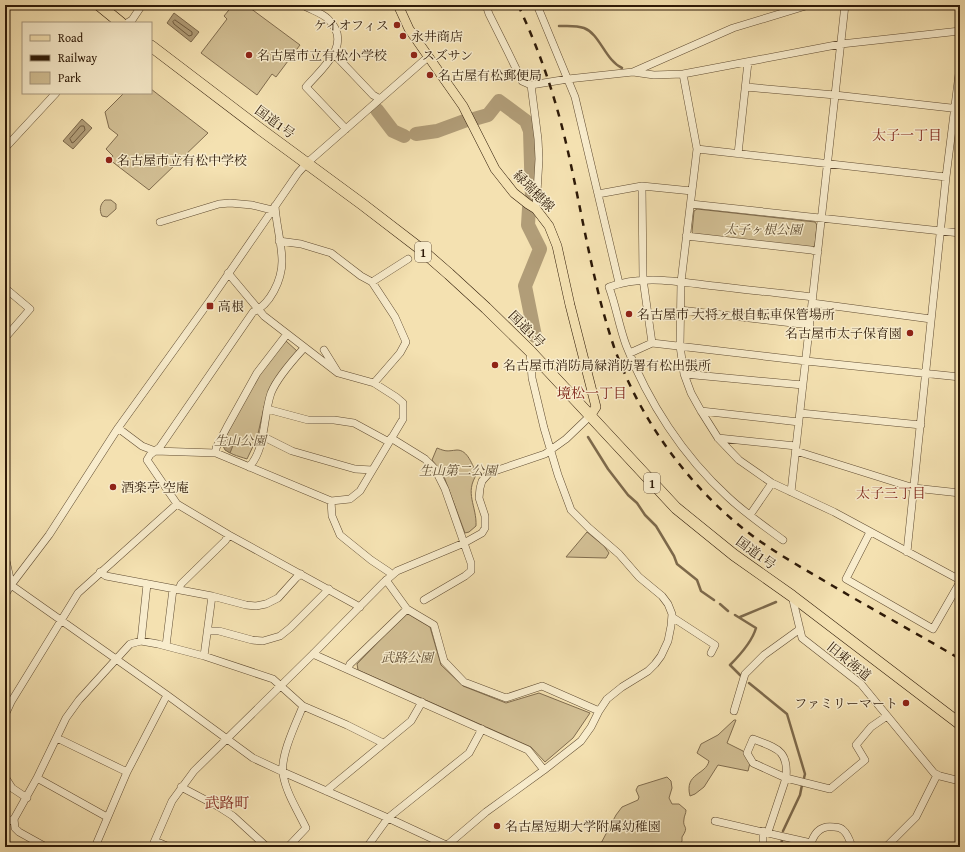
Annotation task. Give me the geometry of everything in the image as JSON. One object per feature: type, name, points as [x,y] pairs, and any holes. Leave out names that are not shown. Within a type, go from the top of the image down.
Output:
[{"type":"highway","points":[[99,5],[120,22]]},
{"type":"highway","name":"国道1号","points":[[152,47],[418,247],[486,308],[530,351],[676,508],[734,555],[792,596],[960,724]]},
{"type":"main road","name":"緑瑞穂線","points":[[398,5],[409,29],[463,106],[495,169],[514,193],[532,207],[549,226],[557,246],[596,407],[590,416]]},
{"type":"street","points":[[129,22],[132,20],[142,5]]},
{"type":"street","points":[[303,5],[328,18],[335,28],[338,39],[334,54],[306,87],[346,129]]},
{"type":"street","points":[[486,5],[522,82],[531,85],[568,79],[633,72],[654,75],[683,74],[841,44],[960,31]]},
{"type":"street","points":[[537,5],[575,97],[619,283]]},
{"type":"street","points":[[633,72],[733,28],[809,5]]},
{"type":"street","points":[[791,492],[845,5]]},
{"type":"street","points":[[334,54],[373,95],[380,99]]},
{"type":"street","points":[[5,595],[10,585],[49,535],[118,428],[298,173],[307,163],[429,56]]},
{"type":"street","points":[[738,154],[748,62]]},
{"type":"street","points":[[907,552],[946,177],[957,109],[960,66]]},
{"type":"street","points":[[683,74],[697,149],[681,282],[680,310],[680,346],[684,374],[691,393],[700,411],[718,438],[739,460],[772,483],[834,512],[960,581],[933,629],[846,579],[870,532]]},
{"type":"street","points":[[531,85],[538,138],[539,159],[532,207]]},
{"type":"street","points":[[746,87],[835,95],[957,109]]},
{"type":"street","points":[[5,148],[55,94]]},
{"type":"street","points":[[697,149],[946,177]]},
{"type":"street","points":[[598,194],[642,186],[692,191]]},
{"type":"street","points":[[642,186],[643,279],[652,343]]},
{"type":"street","points":[[160,222],[219,204],[230,203],[273,208]]},
{"type":"street","points":[[691,204],[960,233]]},
{"type":"street","points":[[273,208],[282,262],[278,279],[269,300],[258,310],[253,312],[160,447],[147,460],[177,504],[229,535],[360,607]]},
{"type":"street","points":[[686,236],[812,250],[818,252]]},
{"type":"street","points":[[279,241],[301,244],[331,253],[361,276],[372,282],[395,317],[406,342],[400,353],[374,383]]},
{"type":"street","points":[[372,282],[408,260]]},
{"type":"street","points":[[118,428],[142,446],[155,451],[216,452],[331,501],[350,498],[360,491],[403,419],[403,403],[374,383],[338,373],[304,348],[258,310],[228,273]]},
{"type":"street","points":[[783,540],[728,497],[682,446],[649,396],[630,353],[609,287],[619,283],[643,279],[681,282],[812,300],[931,319]]},
{"type":"street","points":[[5,288],[30,310],[5,338]]},
{"type":"street","points":[[680,310],[810,325]]},
{"type":"street","points":[[216,452],[216,448],[227,426],[257,373],[287,334]]},
{"type":"street","points":[[630,353],[652,343],[960,377]]},
{"type":"street","points":[[249,467],[252,463],[262,436],[267,409],[276,383],[304,348]]},
{"type":"street","points":[[324,350],[338,373]]},
{"type":"street","points":[[10,585],[62,620],[253,758],[388,818],[445,846],[486,812],[544,770],[581,740],[591,727],[607,699],[622,687],[648,671],[662,656],[672,626],[672,617],[668,604],[662,596],[640,577],[619,554],[571,510],[550,451],[532,378],[530,351]]},
{"type":"street","points":[[684,374],[803,386]]},
{"type":"street","points":[[267,409],[308,420],[334,420],[354,423],[390,440],[425,460],[435,469],[445,489],[471,563],[471,571],[424,600]]},
{"type":"street","points":[[700,411],[799,422]]},
{"type":"street","points":[[800,413],[921,425]]},
{"type":"street","points":[[168,847],[154,844],[172,801],[194,771],[226,738],[397,571],[464,543],[482,533],[485,528],[485,516],[479,498],[482,481],[485,477],[489,474],[546,454],[578,428],[590,416]]},
{"type":"street","points":[[262,436],[292,451],[355,469],[372,470]]},
{"type":"street","points":[[718,438],[796,448],[914,488],[960,493]]},
{"type":"street","points":[[750,515],[772,483]]},
{"type":"street","points":[[331,501],[332,516],[340,535],[371,560],[389,572],[389,578],[407,609],[434,625],[444,661],[464,682],[506,698],[542,686],[599,711]]},
{"type":"street","points":[[5,715],[11,702],[78,593],[177,504]]},
{"type":"street","points":[[166,646],[176,589],[225,541],[229,535]]},
{"type":"street","points":[[5,556],[10,574],[10,585]]},
{"type":"street","points":[[100,572],[106,576],[256,606],[266,604],[278,598],[301,574]]},
{"type":"street","points":[[141,641],[147,584]]},
{"type":"street","points":[[208,631],[219,630],[252,640],[263,641],[280,636],[329,589]]},
{"type":"street","points":[[204,656],[212,596]]},
{"type":"street","name":"旧東海道","points":[[792,596],[802,638],[861,684],[925,763],[937,775]]},
{"type":"street","points":[[348,669],[350,664],[407,609]]},
{"type":"street","points":[[672,617],[715,645],[711,653]]},
{"type":"street","points":[[734,711],[745,674],[764,655],[800,629]]},
{"type":"street","points":[[46,847],[19,832],[15,828],[14,819],[27,798],[66,718],[78,700],[130,644],[141,641],[166,646],[204,656],[274,679],[303,706],[347,725],[383,743]]},
{"type":"street","points":[[313,654],[528,750],[544,770]]},
{"type":"street","points":[[95,847],[127,772],[167,695]]},
{"type":"street","points":[[326,791],[411,721],[422,702]]},
{"type":"street","points":[[288,847],[306,828],[288,789],[283,772],[287,746],[303,706]]},
{"type":"street","points":[[763,847],[765,832],[786,778],[786,772],[782,753],[778,749],[753,738],[747,754],[753,763],[786,778],[830,789],[864,760],[856,746],[871,727],[887,716]]},
{"type":"street","points":[[367,847],[388,818],[468,753],[482,729]]},
{"type":"street","points":[[57,738],[127,772]]},
{"type":"street","points":[[886,847],[916,817],[937,775],[960,781]]},
{"type":"street","points":[[5,777],[12,788],[27,798]]},
{"type":"street","points":[[37,778],[107,817]]},
{"type":"street","points":[[181,787],[233,816],[267,847]]},
{"type":"street","points":[[5,822],[14,819]]},
{"type":"street","points":[[715,821],[765,832],[811,845],[814,835],[819,830],[824,827],[832,826],[843,830],[848,836],[852,847]]},
{"type":"green space","points":[[233,5],[246,5],[300,45],[276,77],[272,74],[257,95],[201,53],[227,19],[224,16]]},
{"type":"green space","points":[[152,90],[208,133],[149,190],[110,160],[113,156],[106,149],[118,135],[109,128],[105,112],[123,94],[152,94]]},
{"type":"green space","points":[[105,200],[111,200],[116,204],[116,209],[107,217],[102,216],[100,212],[100,207]]},
{"type":"green space","name":"太子ヶ根公園","points":[[697,209],[815,222],[817,225],[815,245],[812,248],[694,235],[692,232],[694,211]]},
{"type":"green space","name":"生山公園","points":[[286,341],[297,351],[272,383],[265,403],[257,438],[247,459],[227,451],[223,446],[225,438],[259,373]]},
{"type":"green space","name":"生山第二公園","points":[[437,448],[445,451],[457,450],[464,452],[477,474],[473,481],[471,494],[476,526],[469,532],[465,533],[443,474],[432,460]]},
{"type":"green space","points":[[587,532],[604,546],[609,553],[606,558],[566,557]]},
{"type":"green space","name":"武路公園","points":[[408,614],[430,627],[441,665],[463,686],[506,703],[539,693],[590,713],[573,738],[545,762],[531,747],[358,670],[357,664],[404,615]]},
{"type":"green space","points":[[734,720],[736,720],[727,743],[743,751],[750,763],[748,771],[718,765],[704,787],[690,796],[690,783],[696,775],[707,766],[709,761],[697,753],[701,744],[718,735]]},
{"type":"green space","points":[[667,777],[671,781],[672,788],[669,798],[672,804],[679,804],[686,810],[684,824],[686,829],[679,847],[599,847],[616,815],[622,807],[638,800],[639,797],[636,790],[638,786]]},
{"type":"water","points":[[174,13],[199,32],[191,42],[167,23]]},
{"type":"water","points":[[82,119],[92,128],[73,149],[63,141]]},
{"type":"water","points":[[229,437],[234,443],[230,453],[225,450],[223,446],[225,438]]},
{"type":"waterway","points":[[559,26],[578,26],[590,31],[611,59],[622,68]]},
{"type":"waterway","points":[[474,119],[488,115],[499,101],[526,121],[530,131],[532,198],[529,208],[528,225],[540,249],[525,286],[535,336]]},
{"type":"waterway","points":[[377,110],[393,131],[404,136]]},
{"type":"waterway","points":[[416,134],[437,131],[467,120]]},
{"type":"waterway","points":[[588,437],[608,469],[628,495],[637,503],[645,515],[656,526],[674,556],[677,564],[697,580],[701,591],[714,600]]},
{"type":"waterway","points":[[740,617],[776,602]]},
{"type":"waterway","points":[[720,604],[728,611]]},
{"type":"waterway","points":[[735,615],[756,628],[749,643],[742,653],[730,665],[741,676]]},
{"type":"waterway","points":[[749,683],[787,714],[805,774],[804,778]]},
{"type":"waterway","points":[[783,831],[800,795],[802,785]]},
{"type":"waterway","points":[[781,847],[782,839]]},
{"type":"railway","points":[[518,5],[540,56],[562,125],[588,248],[611,339],[625,375],[638,402],[670,452],[709,498],[754,537],[803,568],[960,659]]},
{"type":"place","name":"ケイオフィス","points":[[397,25]]},
{"type":"place","name":"永井商店","points":[[403,36]]},
{"type":"place","name":"名古屋市立有松小学校","points":[[249,55]]},
{"type":"place","name":"スズサン","points":[[414,55]]},
{"type":"place","name":"名古屋有松郵便局","points":[[430,75]]},
{"type":"place","name":"名古屋市立有松中学校","points":[[109,160]]},
{"type":"place","name":"高根","points":[[210,306]]},
{"type":"place","name":"名古屋市 大将ヶ根自転車保管場所","points":[[629,314]]},
{"type":"place","name":"名古屋市太子保育園","points":[[910,333]]},
{"type":"place","name":"名古屋市消防局緑消防署有松出張所","points":[[495,365]]},
{"type":"place","name":"酒楽亭 空庵","points":[[113,487]]},
{"type":"place","name":"ファミリーマート","points":[[906,703]]},
{"type":"place","name":"名古屋短期大学附属幼稚園","points":[[497,826]]},
{"type":"district","name":"太子一丁目","points":[[907,135]]},
{"type":"district","name":"境松一丁目","points":[[592,393]]},
{"type":"district","name":"太子三丁目","points":[[891,493]]},
{"type":"district","name":"武路町","points":[[227,802]]}]
